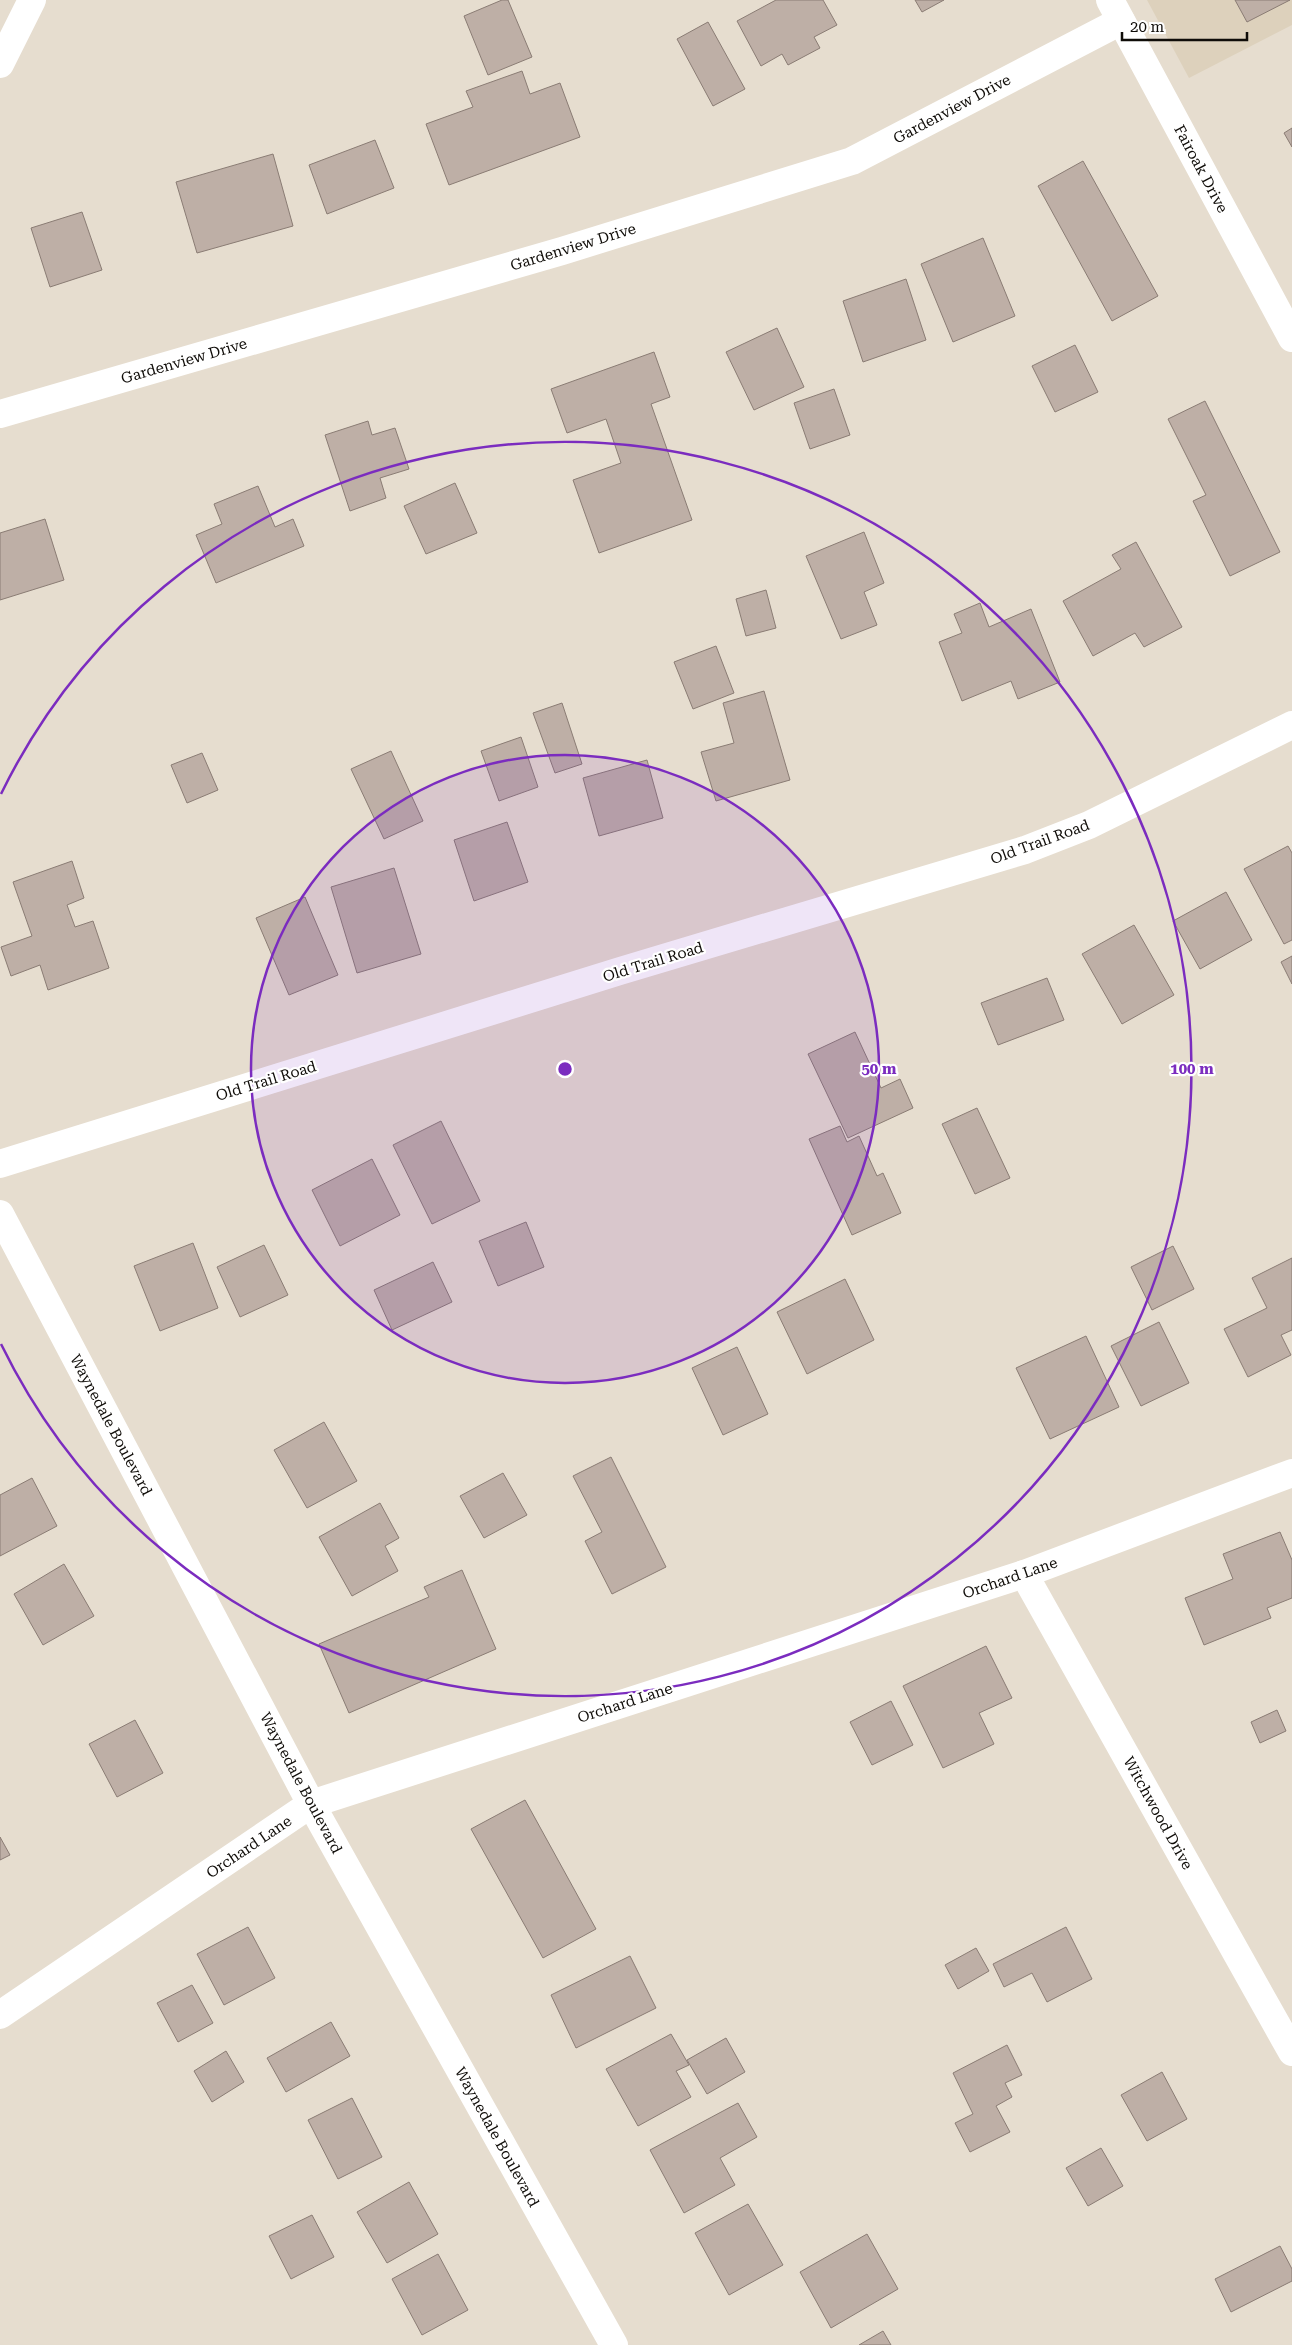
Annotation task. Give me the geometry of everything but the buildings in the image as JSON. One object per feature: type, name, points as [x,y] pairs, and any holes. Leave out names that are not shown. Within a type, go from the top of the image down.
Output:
[{"type":"street","points":[[0,64],[32,0]]},
{"type":"street","name":"Fairoak Drive","points":[[1116,10],[1292,338]]},
{"type":"street","name":"Gardenview Drive","points":[[0,414],[562,251],[852,161],[1116,10]]},
{"type":"street","name":"Old Trail Road","points":[[0,1164],[620,971],[1025,850],[1089,825],[1292,725]]},
{"type":"street","name":"Waynedale Boulevard","points":[[0,1214],[311,1804],[614,2345]]},
{"type":"street","name":"Orchard Lane","points":[[0,2015],[311,1804],[1024,1574],[1292,1473]]},
{"type":"street","name":"Witchwood Drive","points":[[1024,1574],[1292,2052]]},
{"type":"shaded area","points":[[1147,0],[1292,0],[1292,25],[1189,78]]}]
